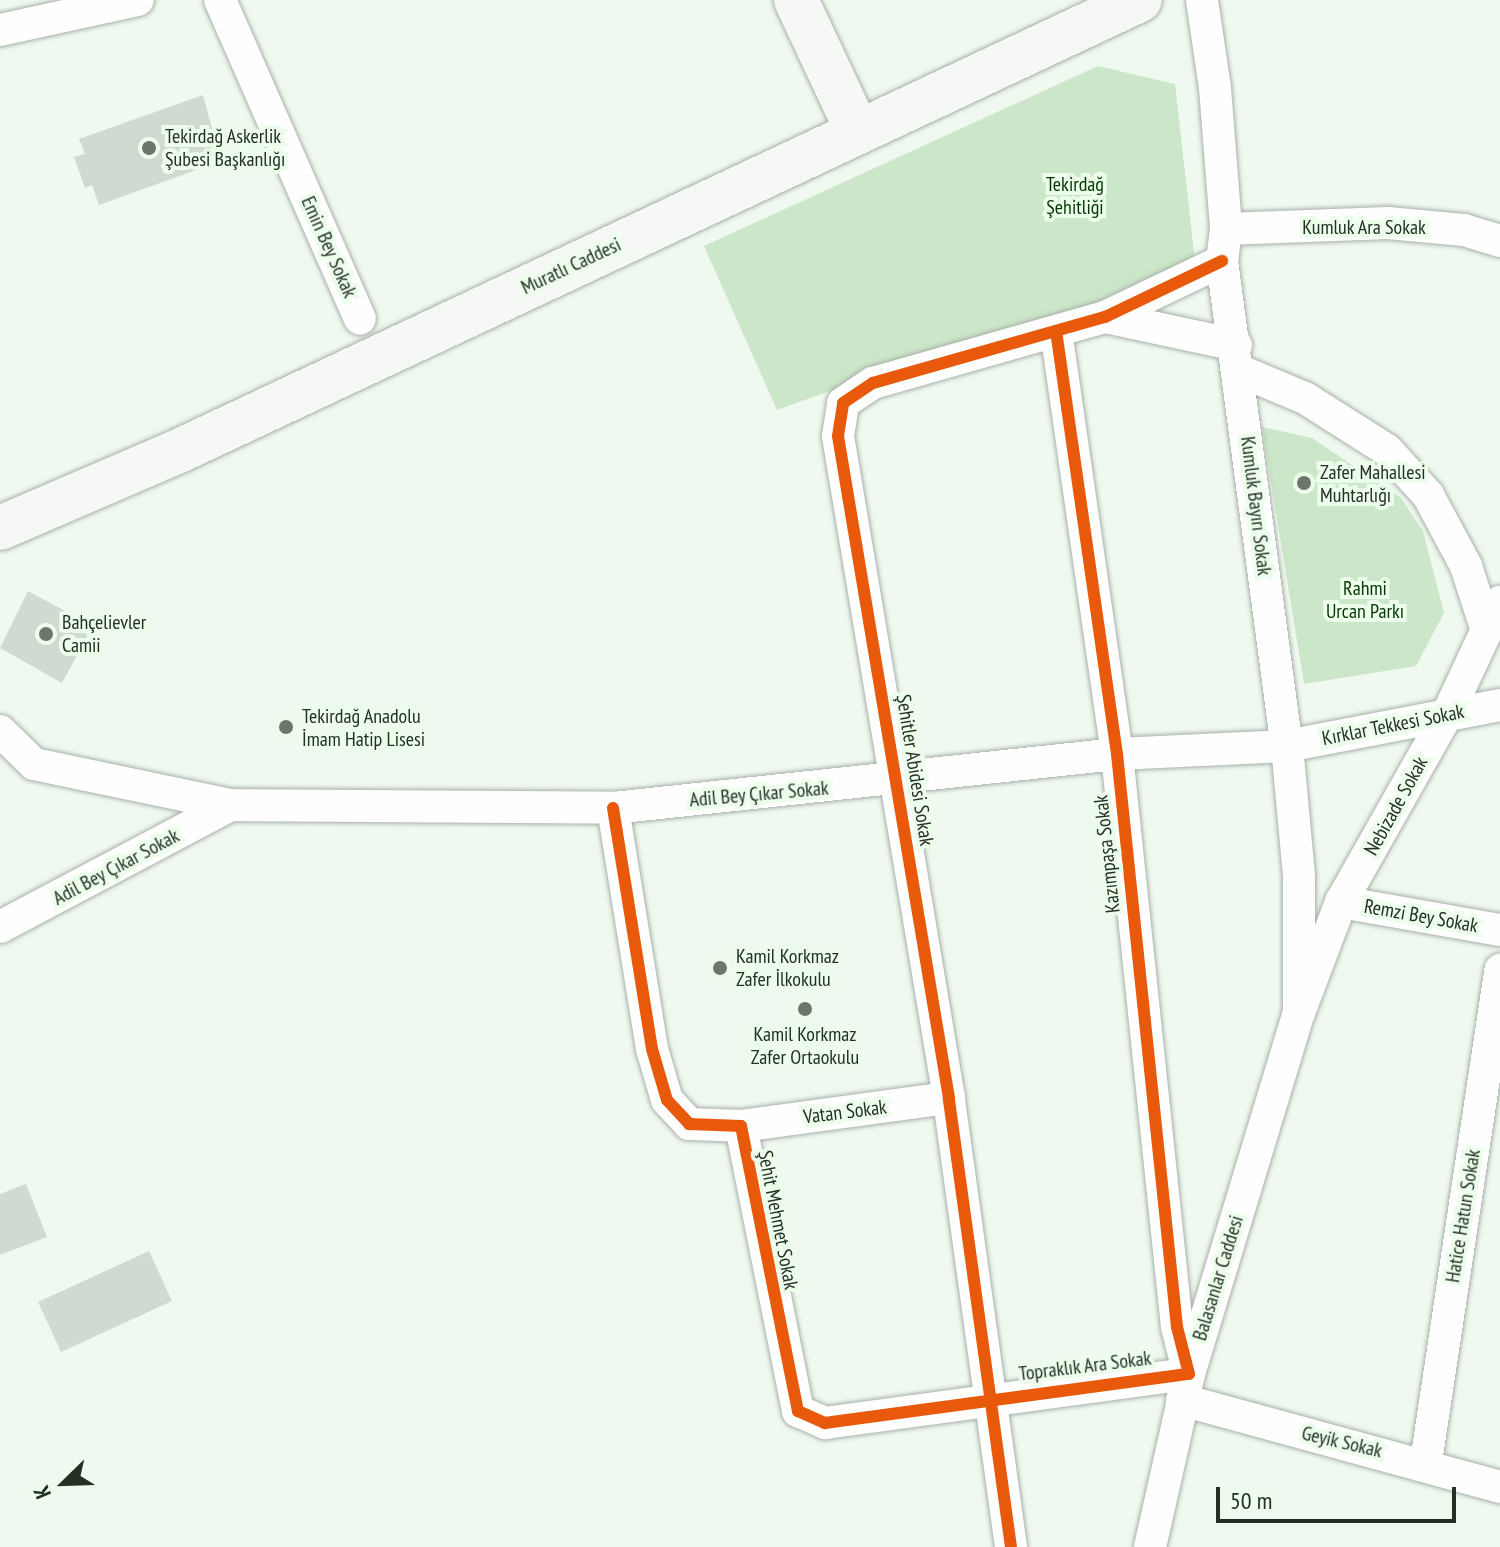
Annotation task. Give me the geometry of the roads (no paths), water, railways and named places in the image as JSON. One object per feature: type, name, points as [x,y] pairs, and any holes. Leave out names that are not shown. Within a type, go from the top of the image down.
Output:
[{"type":"main road","points":[[796,0],[857,130]]},
{"type":"main road","name":"Muratlı Caddesi","points":[[0,528],[181,450],[857,130],[1140,0]]},
{"type":"street","points":[[0,30],[138,0]]},
{"type":"street","name":"Emin Bey Sokak","points":[[220,0],[360,319]]},
{"type":"street","name":"Kumluk Bayırı Sokak","points":[[1202,0],[1226,229],[1222,261],[1287,746],[1299,876],[1299,1013]]},
{"type":"street","name":"Kumluk Ara Sokak","points":[[1226,229],[1388,223],[1464,230],[1500,241]]},
{"type":"street","name":"Şehitler Abidesi Sokak","points":[[1011,1547],[949,1098],[838,436],[843,403],[873,383],[1105,317],[1222,261]]},
{"type":"street","points":[[1105,317],[1237,357],[1387,450],[1428,495],[1493,615]]},
{"type":"street","name":"Kazımpaşa Sokak","points":[[1056,332],[1117,754],[1185,1387]]},
{"type":"street","name":"Nebizade Sokak","points":[[1299,1013],[1341,902],[1448,713],[1493,615]]},
{"type":"street","name":"Kırklar Tekkesi Sokak","points":[[1287,746],[1500,705]]},
{"type":"street","name":"Adil Bey Çıkar Sokak","points":[[0,731],[34,764],[230,805],[613,808],[896,782],[1117,754],[1287,746]]},
{"type":"street","name":"Adil Bey Çıkar Sokak","points":[[0,927],[230,805]]},
{"type":"street","name":"Şehit Mehmet Sokak","points":[[613,808],[652,1049],[667,1100],[689,1124],[741,1126],[798,1411]]},
{"type":"street","name":"Remzi Bey Sokak","points":[[1341,902],[1500,930]]},
{"type":"street","name":"Hatice Hatun Sokak","points":[[1426,1462],[1500,970]]},
{"type":"street","name":"Balasanlar Caddesi","points":[[1150,1547],[1185,1387],[1299,1013]]},
{"type":"street","name":"Vatan Sokak","points":[[741,1126],[949,1098]]},
{"type":"street","name":"Topraklık Ara Sokak","points":[[798,1411],[825,1423],[992,1397],[1185,1387]]},
{"type":"street","name":"Geyik Sokak","points":[[1185,1387],[1500,1487]]},
{"type":"place","name":"Tekirdağ Askerlik Şubesi Başkanlığı","points":[[149,148]]},
{"type":"place","name":"Zafer Mahallesi Muhtarlığı","points":[[1304,483]]},
{"type":"place","name":"Bahçelievler Camii","points":[[46,634]]},
{"type":"place","name":"Tekirdağ Anadolu İmam Hatip Lisesi","points":[[286,727]]},
{"type":"place","name":"Kamil Korkmaz Zafer İlkokulu","points":[[720,968]]},
{"type":"place","name":"Kamil Korkmaz Zafer Ortaokulu","points":[[805,1009]]},
{"type":"park label","name":"Tekirdağ Şehitliği","points":[[1075,196]]},
{"type":"park label","name":"Rahmi Urcan Parkı","points":[[1365,600]]}]
